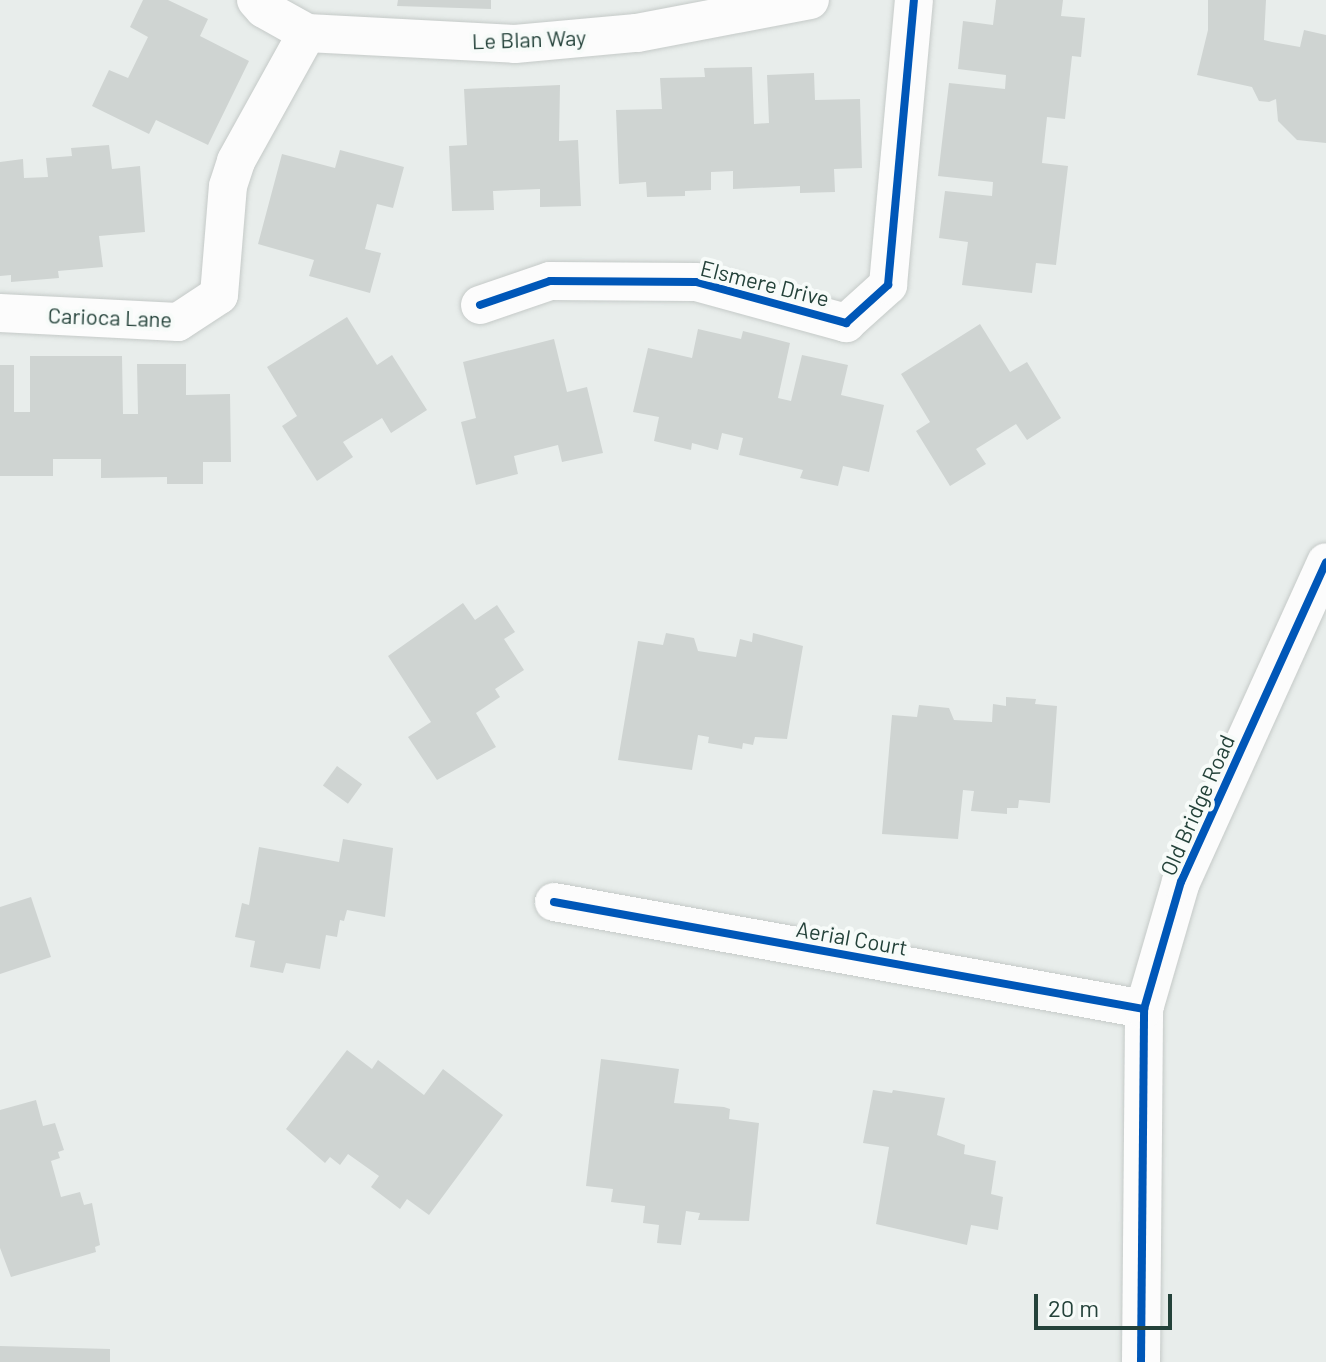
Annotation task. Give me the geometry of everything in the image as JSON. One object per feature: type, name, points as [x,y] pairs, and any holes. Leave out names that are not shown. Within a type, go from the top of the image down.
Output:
[{"type":"street","name":"Le Blan Way","points":[[256,0],[264,9],[307,33],[515,44],[637,33],[810,0]]},
{"type":"street","name":"Elsmere Drive","points":[[480,305],[550,281],[696,282],[846,323],[888,285],[914,0]]},
{"type":"street","name":"Carioca Lane","points":[[0,313],[178,322],[219,295],[228,186],[236,161],[307,33]]},
{"type":"street","name":"Old Bridge Road","points":[[1141,1362],[1144,1009],[1181,882],[1326,562]]},
{"type":"street","name":"Aerial Court","points":[[554,902],[1144,1009]]},
{"type":"building","points":[[143,0],[168,0],[208,19],[200,36],[249,61],[208,145],[156,120],[149,134],[92,106],[109,70],[128,78],[148,37],[130,27]]},
{"type":"building","points":[[398,0],[491,0],[491,9],[397,6]]},
{"type":"building","points":[[996,0],[1063,0],[1061,16],[1085,18],[1081,57],[1072,56],[1065,119],[1047,117],[1042,163],[1068,166],[1056,265],[1036,263],[1032,293],[962,285],[968,242],[939,238],[945,191],[992,196],[993,182],[938,176],[949,83],[1005,89],[1006,75],[958,69],[963,21],[993,25]]},
{"type":"building","points":[[1208,0],[1266,0],[1264,40],[1300,47],[1304,30],[1326,35],[1326,143],[1297,140],[1278,121],[1276,99],[1259,101],[1252,87],[1197,75],[1208,30]]},
{"type":"building","points":[[752,67],[754,124],[769,123],[767,75],[814,73],[815,100],[860,99],[862,168],[834,169],[835,192],[800,193],[800,186],[733,189],[733,171],[711,172],[711,190],[685,191],[685,196],[647,197],[646,182],[619,184],[616,110],[662,109],[660,78],[705,77],[704,68]]},
{"type":"building","points":[[560,85],[559,141],[578,140],[581,206],[540,207],[540,189],[493,191],[494,210],[452,211],[449,146],[467,145],[464,89]]},
{"type":"building","points":[[109,145],[112,169],[140,166],[145,232],[99,236],[103,267],[58,271],[59,278],[11,282],[11,275],[0,276],[0,162],[23,159],[24,178],[48,177],[46,158],[72,156],[71,148]]},
{"type":"building","points":[[340,150],[404,167],[393,208],[377,204],[365,249],[381,253],[370,293],[309,276],[314,260],[258,244],[282,154],[335,168]]},
{"type":"building","points":[[347,317],[377,365],[392,355],[427,410],[391,433],[382,418],[343,442],[353,457],[317,481],[282,426],[297,416],[267,367]]},
{"type":"building","points":[[980,324],[1010,372],[1027,362],[1061,418],[1027,440],[1016,424],[976,449],[986,464],[950,486],[916,431],[930,422],[901,374]]},
{"type":"building","points":[[698,329],[741,339],[743,331],[790,343],[778,398],[791,401],[802,355],[848,365],[841,395],[884,405],[869,472],[843,466],[838,486],[800,478],[803,470],[739,455],[743,438],[722,433],[718,450],[692,443],[691,450],[654,441],[659,417],[633,412],[648,348],[692,358]]},
{"type":"building","points":[[554,339],[567,392],[587,387],[603,453],[562,462],[558,445],[514,456],[518,474],[476,485],[461,422],[476,418],[463,362]]},
{"type":"building","points":[[30,356],[122,356],[123,414],[138,414],[137,364],[186,364],[186,395],[230,394],[231,462],[203,462],[203,484],[167,484],[167,477],[101,478],[101,459],[53,459],[53,476],[0,476],[0,365],[14,365],[14,412],[30,412]]},
{"type":"building","points":[[463,603],[475,620],[497,605],[515,632],[504,639],[524,670],[495,689],[500,697],[476,713],[496,747],[437,780],[408,737],[431,722],[388,656]]},
{"type":"building","points":[[666,633],[694,638],[698,651],[736,657],[740,639],[752,642],[753,633],[803,646],[787,739],[755,737],[753,745],[743,743],[742,749],[708,743],[709,737],[698,735],[692,770],[618,760],[638,641],[663,645]]},
{"type":"building","points":[[1006,697],[1036,699],[1035,704],[1057,706],[1050,803],[1019,800],[1018,808],[1007,808],[1007,814],[971,811],[974,791],[963,790],[958,839],[882,834],[892,715],[917,717],[919,705],[949,708],[954,720],[992,722],[993,704],[1006,706]]},
{"type":"building","points":[[337,766],[362,784],[348,804],[323,785]]},
{"type":"building","points":[[343,839],[393,848],[385,917],[347,910],[344,921],[340,920],[337,937],[326,935],[320,969],[286,963],[283,973],[250,967],[255,941],[235,937],[242,903],[249,905],[259,847],[339,862]]},
{"type":"building","points":[[31,897],[51,957],[0,974],[0,907]]},
{"type":"building","points":[[347,1050],[372,1069],[378,1060],[424,1095],[443,1069],[503,1115],[429,1215],[407,1199],[400,1209],[371,1187],[379,1176],[348,1154],[340,1165],[330,1157],[325,1163],[286,1129]]},
{"type":"building","points":[[601,1059],[679,1069],[674,1103],[724,1107],[730,1109],[729,1119],[759,1123],[749,1221],[698,1220],[700,1213],[686,1211],[681,1245],[657,1243],[659,1225],[643,1223],[645,1206],[611,1202],[613,1189],[586,1186]]},
{"type":"building","points":[[873,1090],[945,1098],[937,1135],[965,1145],[964,1154],[996,1161],[991,1194],[1003,1197],[998,1230],[971,1225],[967,1245],[876,1224],[889,1147],[863,1143]]},
{"type":"building","points":[[36,1100],[43,1126],[55,1123],[64,1150],[58,1152],[60,1158],[51,1161],[61,1197],[80,1192],[84,1205],[92,1203],[100,1245],[95,1247],[96,1252],[11,1277],[0,1248],[0,1110]]},
{"type":"building","points":[[0,1346],[110,1349],[110,1362],[0,1362]]},
{"type":"cycle path","points":[[480,305],[550,281],[696,282],[846,323],[888,285],[914,0]]},
{"type":"cycle path","points":[[1141,1362],[1144,1009],[1181,882],[1326,562]]},
{"type":"cycle path","points":[[554,902],[1144,1009]]}]
